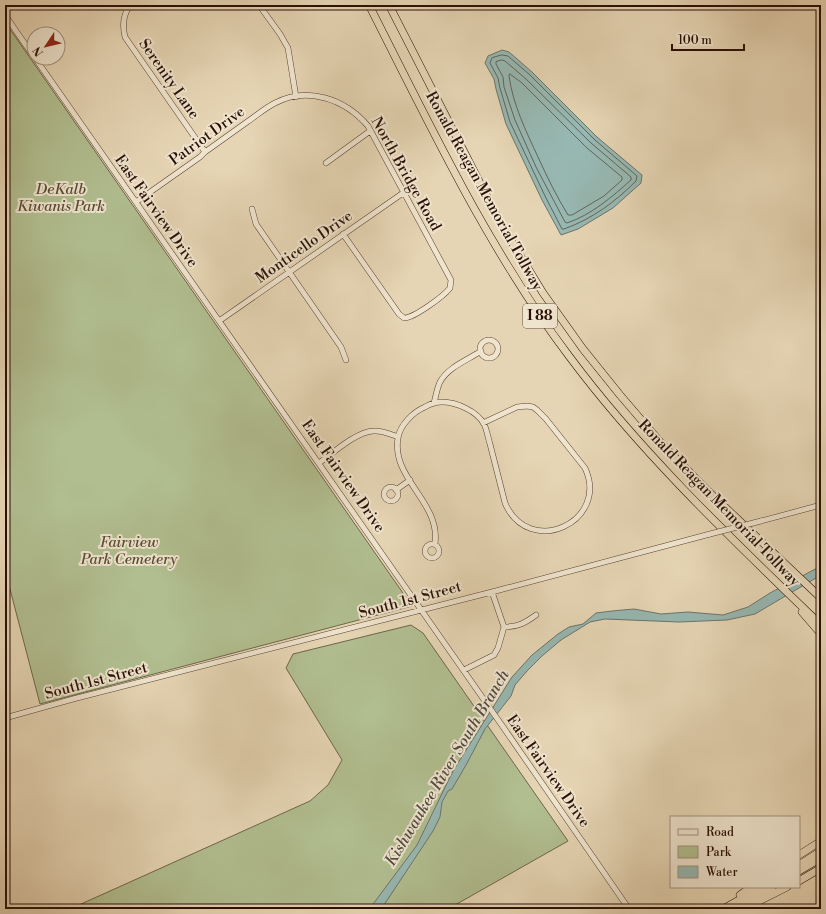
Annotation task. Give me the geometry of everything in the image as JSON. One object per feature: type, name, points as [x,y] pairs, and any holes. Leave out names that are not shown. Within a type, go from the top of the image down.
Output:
[{"type":"highway","name":"Ronald Reagan Memorial Tollway","points":[[369,5],[458,177],[529,300],[569,357],[666,471],[796,602],[821,625]]},
{"type":"highway","name":"Ronald Reagan Memorial Tollway","points":[[389,5],[502,226],[543,293],[620,396],[662,444],[708,491],[820,597]]},
{"type":"highway","points":[[796,602],[821,634]]},
{"type":"highway","points":[[800,854],[821,841]]},
{"type":"highway","points":[[800,864],[821,851]]},
{"type":"highway","points":[[800,870],[821,858]]},
{"type":"highway","points":[[800,880],[821,868]]},
{"type":"highway","points":[[719,909],[750,888]]},
{"type":"highway","points":[[723,909],[760,888]]},
{"type":"highway","points":[[735,909],[770,888]]},
{"type":"highway","points":[[743,909],[785,888]]},
{"type":"street","name":"Serenity Lane","points":[[130,5],[124,17],[124,31],[129,43],[205,152]]},
{"type":"street","points":[[259,5],[288,48],[296,97]]},
{"type":"street","name":"East Fairview Drive","points":[[5,15],[26,45]]},
{"type":"street","name":"East Fairview Drive","points":[[40,66],[320,463],[629,909]]},
{"type":"street","name":"North Bridge Road","points":[[296,97],[312,96],[337,102],[348,107],[359,116],[370,131],[451,280],[449,290],[412,316],[404,318],[399,314],[343,234]]},
{"type":"street","name":"Patriot Drive","points":[[136,202],[266,108],[284,99],[296,97]]},
{"type":"street","points":[[326,163],[370,131]]},
{"type":"street","name":"Monticello Drive","points":[[219,321],[403,193]]},
{"type":"street","points":[[252,209],[256,224],[341,347],[346,360]]},
{"type":"street","points":[[434,403],[441,380],[447,373],[481,351]]},
{"type":"street","points":[[435,544],[436,534],[429,511],[399,460],[398,437],[406,421],[411,416],[420,409],[434,403],[444,402],[462,406],[473,413],[483,423],[505,503],[511,514],[518,522],[528,528],[540,531],[558,529],[568,525],[577,518],[589,498],[590,489],[585,468],[546,419],[533,407],[517,407],[483,423]]},
{"type":"street","points":[[320,463],[354,438],[367,432],[378,431],[398,437]]},
{"type":"street","points":[[396,490],[410,480]]},
{"type":"street","name":"South 1st Street","points":[[5,718],[73,699],[492,592],[821,505]]},
{"type":"street","points":[[464,670],[494,655],[498,648],[504,627],[492,592]]},
{"type":"street","points":[[504,627],[521,625],[536,615]]},
{"type":"green space","name":"Fairview Park Cemetery","points":[[5,22],[26,52],[26,66],[36,66],[412,606],[40,704],[5,570]]},
{"type":"green space","points":[[411,625],[423,633],[568,841],[448,909],[70,909],[310,801],[328,785],[342,760],[286,668],[293,654]]},
{"type":"water","points":[[502,50],[509,52],[532,72],[597,137],[642,175],[641,183],[613,208],[578,229],[561,235],[542,200],[506,124],[494,79],[485,63],[488,56]]},
{"type":"water","points":[[821,566],[821,575],[755,614],[727,620],[679,622],[605,619],[590,622],[561,640],[542,656],[515,685],[511,696],[485,729],[452,789],[448,791],[442,802],[440,817],[433,831],[384,905],[377,909],[367,909],[371,907],[417,845],[453,771],[512,677],[532,655],[558,634],[569,627],[583,624],[596,613],[612,611],[634,609],[661,614],[688,612],[723,615],[748,607],[770,593]]},
{"type":"park label","name":"DeKalb Kiwanis Park","points":[[61,198]]},
{"type":"water label","name":"Kishwaukee River South Branch","points":[[447,768]]}]
